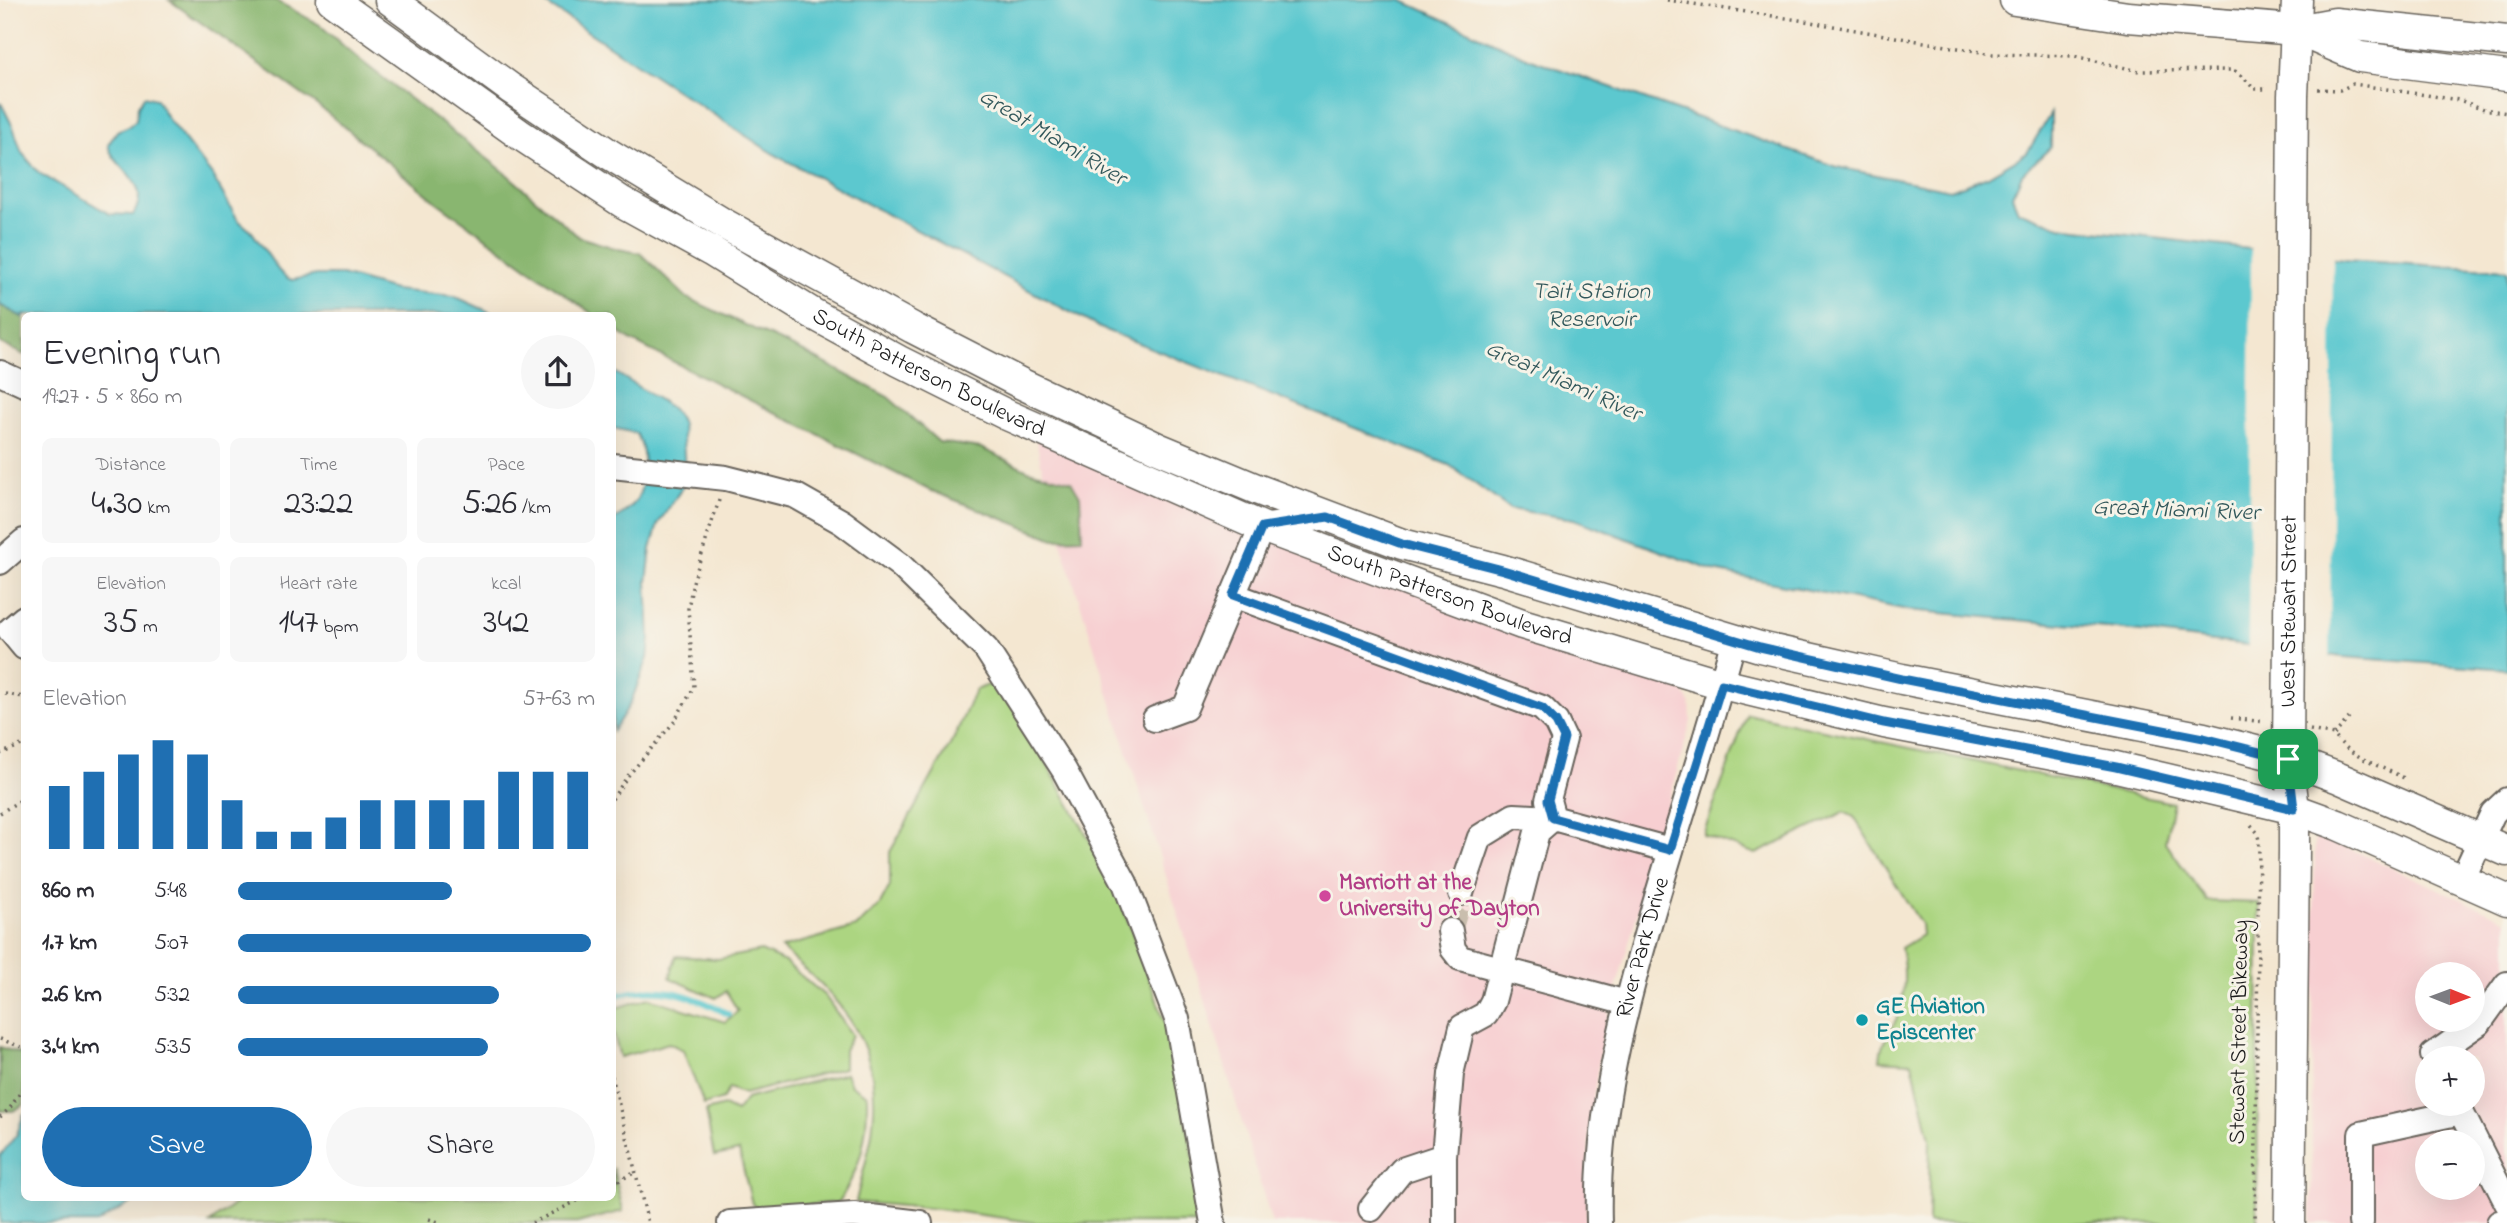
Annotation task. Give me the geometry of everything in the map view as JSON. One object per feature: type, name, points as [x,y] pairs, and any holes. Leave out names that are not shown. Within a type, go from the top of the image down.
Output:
[{"type":"main road","name":"South Patterson Boulevard","points":[[332,0],[519,134],[611,194],[815,315],[1007,415],[1262,527],[1522,624],[1722,684],[1884,723],[2116,767],[2294,809],[2338,825],[2507,900]]},
{"type":"main road","name":"South Patterson Boulevard","points":[[390,0],[510,88],[609,153],[724,223],[902,322],[1022,384],[1158,448],[1328,517],[1402,544],[1503,570],[1734,639],[1902,679],[2129,722],[2288,759],[2339,778],[2507,851]]},
{"type":"main road","points":[[2015,0],[2128,17],[2297,30],[2334,23],[2507,41]]},
{"type":"main road","name":"West Stewart Street","points":[[2290,1223],[2294,809],[2288,759],[2293,96],[2297,0]]},
{"type":"main road","points":[[2297,30],[2360,57],[2507,76]]},
{"type":"street","points":[[0,373],[21,383]]},
{"type":"street","points":[[617,466],[714,477],[796,496],[842,522],[900,565],[986,649],[1064,770],[1125,883],[1177,1019],[1213,1223]]},
{"type":"street","points":[[1155,719],[1185,708],[1262,527],[1328,517]]},
{"type":"street","points":[[1233,595],[1542,708],[1556,722],[1564,738],[1548,800],[1553,818]]},
{"type":"street","name":"River Park Drive","points":[[1599,1223],[1598,1184],[1608,1091],[1627,1003],[1734,639]]},
{"type":"street","points":[[2462,880],[2493,813],[2507,800]]},
{"type":"street","points":[[1461,893],[1479,837],[1514,816],[1553,818],[1670,850]]},
{"type":"street","points":[[1444,1223],[1444,1156],[1451,1074],[1462,1027],[1494,1017],[1493,1002],[1537,832],[1553,818]]},
{"type":"street","points":[[1450,931],[1453,949],[1460,958],[1627,1003]]},
{"type":"street","points":[[2447,1046],[2479,1023],[2507,984]]},
{"type":"street","points":[[2361,1223],[2361,1134],[2429,1116]]},
{"type":"street","points":[[2463,1116],[2507,1203]]},
{"type":"street","points":[[1371,1209],[1402,1170],[1444,1156]]},
{"type":"street","points":[[730,1223],[854,1215],[920,1223]]},
{"type":"street","points":[[2499,1223],[2507,1221]]},
{"type":"path","points":[[1667,0],[1992,54],[2074,56],[2139,71],[2234,70],[2254,89],[2258,89]]},
{"type":"path","points":[[2335,90],[2353,84],[2459,100],[2484,109],[2507,113]]},
{"type":"path","points":[[616,793],[674,722],[694,687],[688,608],[714,477]]},
{"type":"path","points":[[5,694],[21,697]]},
{"type":"path","points":[[2224,717],[2252,720]]},
{"type":"path","points":[[2334,735],[2349,718]]},
{"type":"path","points":[[2327,734],[2334,735],[2339,742],[2361,757],[2414,782]]},
{"type":"path","points":[[0,754],[21,747]]},
{"type":"path","points":[[0,813],[21,800]]},
{"type":"path","name":"Stewart Street Bikeway","points":[[2255,1223],[2259,841]]},
{"type":"path","points":[[0,1039],[21,1047]]},
{"type":"path","points":[[0,1117],[21,1092]]},
{"type":"path","points":[[616,1092],[649,1223]]},
{"type":"path","points":[[616,1182],[636,1172]]},
{"type":"path","points":[[531,1223],[577,1201]]},
{"type":"path","points":[[429,1219],[442,1223]]},
{"type":"shaded area","points":[[1035,434],[1672,681],[1684,692],[1690,703],[1691,721],[1603,1035],[1590,1120],[1586,1223],[1272,1223],[1051,510]]},
{"type":"shaded area","points":[[2315,833],[2507,920],[2507,1223],[2311,1223]]},
{"type":"green space","points":[[169,0],[275,0],[320,25],[356,57],[502,170],[579,237],[640,253],[687,298],[804,352],[888,397],[939,442],[981,448],[1028,470],[1071,481],[1080,496],[1082,538],[1054,539],[927,489],[630,340],[616,330],[616,312],[590,312],[438,203],[321,108]]},
{"type":"green space","points":[[0,305],[21,316],[21,354],[0,343]]},
{"type":"green space","points":[[991,684],[1007,693],[1115,885],[1167,1028],[1203,1201],[1196,1223],[1038,1223],[938,1209],[856,1202],[871,1139],[874,1107],[872,1078],[866,1053],[856,1030],[842,1009],[825,989],[781,948],[856,927],[879,906],[890,886],[890,852],[955,736],[975,690]]},
{"type":"green space","points":[[1747,714],[2173,803],[2165,842],[2207,901],[2259,903],[2257,1223],[1928,1223],[1930,1139],[1912,1062],[1880,1060],[1882,1047],[1898,1015],[1902,999],[1904,973],[1901,948],[1922,935],[1921,924],[1854,817],[1844,812],[1756,854],[1703,835]]},
{"type":"green space","points":[[761,951],[785,962],[825,996],[852,1035],[844,1050],[844,1068],[744,1094],[729,1088],[723,1099],[704,1105],[683,1050],[669,1043],[620,1057],[616,1042],[616,1008],[649,998],[725,1022],[738,1011],[726,991],[716,998],[670,978],[676,956],[718,959]]},
{"type":"green space","points":[[0,1047],[21,1054],[21,1107],[13,1111],[0,1111]]},
{"type":"green space","points":[[846,1073],[851,1085],[867,1095],[867,1110],[862,1151],[839,1202],[759,1210],[752,1204],[739,1151],[714,1156],[706,1111],[724,1106],[736,1112],[746,1099]]},
{"type":"green space","points":[[616,1181],[623,1211],[577,1223],[210,1223],[239,1201],[616,1201]]},
{"type":"water","name":"Tait Station Reservoir","points":[[540,0],[1401,0],[1531,59],[1837,167],[1950,190],[1988,176],[2027,153],[2051,113],[2051,147],[2022,174],[2012,196],[2018,211],[2060,227],[2344,260],[2507,270],[2507,669],[2343,657],[2117,629],[1908,610],[1714,571],[1574,519],[1510,509],[1449,465],[1100,328],[772,153]]},
{"type":"water","points":[[144,96],[156,99],[168,119],[212,175],[238,220],[252,232],[279,271],[287,278],[292,280],[317,275],[342,275],[394,290],[454,296],[489,312],[21,312],[21,316],[0,305],[0,101],[22,153],[39,173],[110,214],[133,215],[139,193],[136,184],[111,154],[108,145],[117,131],[136,120],[138,106]]},
{"type":"water","points":[[616,373],[670,407],[678,416],[682,424],[685,470],[682,488],[658,524],[651,549],[647,582],[650,638],[648,658],[630,704],[616,726],[616,519],[637,499],[642,484],[642,447],[635,433],[616,429]]},
{"type":"water","points":[[21,1122],[21,1201],[134,1201],[97,1223],[0,1223],[0,1156],[17,1134]]},
{"type":"pier","points":[[2251,245],[2333,255],[2330,659],[2248,649]]},
{"type":"waterway","points":[[616,995],[644,991],[672,992],[699,1000],[728,1014]]},
{"type":"tunnel","points":[[1450,931],[1461,893]]},
{"type":"place","name":"Marriott at the University of Dayton","points":[[1325,896]]},
{"type":"place","name":"GE Aviation Episcenter","points":[[1862,1020]]},
{"type":"route","points":[[1328,517],[1402,544],[1503,570],[1760,647],[1902,679],[2204,738],[2288,759],[2294,809],[2116,767],[1884,723],[1722,684],[1670,850],[1553,818],[1548,800],[1564,738],[1556,722],[1542,708],[1233,595],[1262,527],[1328,517]]},
{"type":"water label","name":"Great Miami River","points":[[1052,138]]},
{"type":"water label","name":"Great Miami River","points":[[1563,382]]},
{"type":"water label","name":"Great Miami River","points":[[2176,511]]}]
